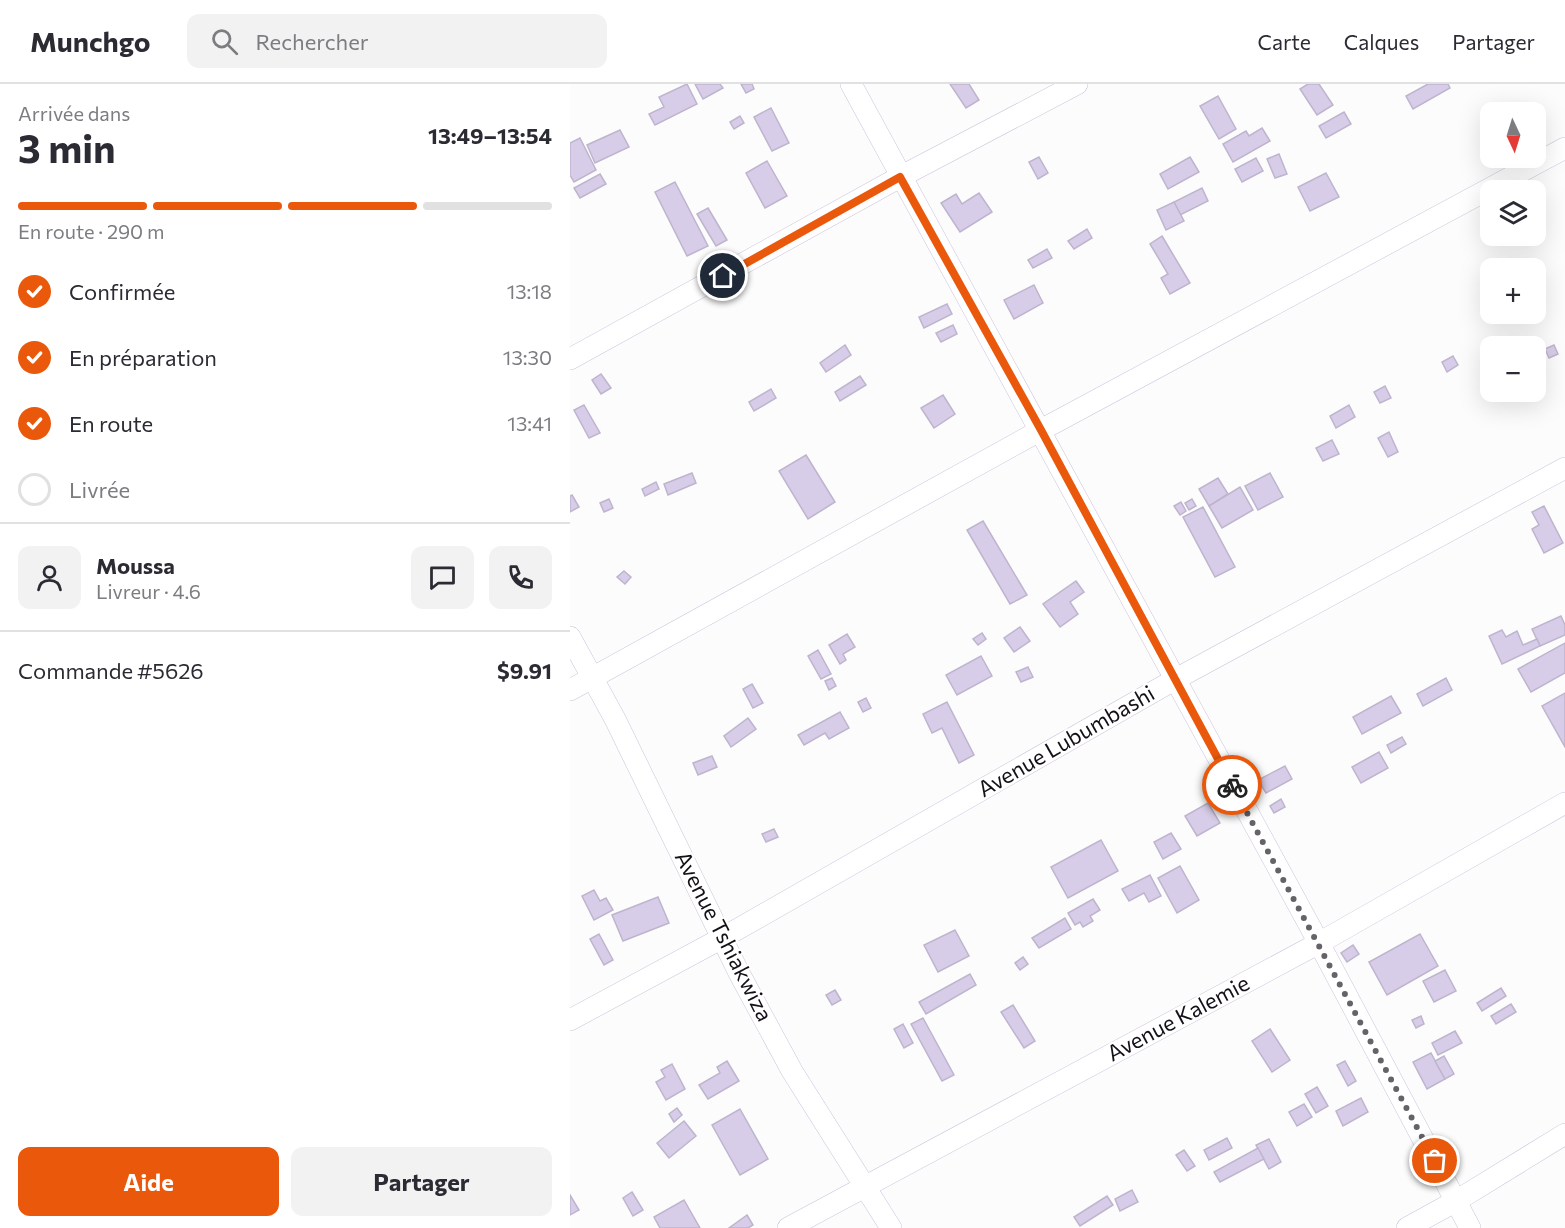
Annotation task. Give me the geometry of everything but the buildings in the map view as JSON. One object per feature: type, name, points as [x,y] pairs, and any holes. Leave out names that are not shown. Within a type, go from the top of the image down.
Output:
[{"type":"street","points":[[851,84],[1319,943],[1470,1228]]},
{"type":"street","points":[[570,359],[900,177],[1077,84]]},
{"type":"street","points":[[570,690],[1041,430],[1565,148]]},
{"type":"street","name":"Avenue Lubumbashi","points":[[570,1020],[724,937],[1174,680],[1565,468]]},
{"type":"street","name":"Avenue Tshiakwiza","points":[[570,637],[593,678],[740,973],[792,1071],[891,1228]]},
{"type":"street","name":"Avenue Kalemie","points":[[788,1228],[1319,943],[1565,803]]},
{"type":"street","points":[[1407,1228],[1456,1201],[1565,1134]]},
{"type":"way so far","points":[[1232,785],[1435,1161]]},
{"type":"route","points":[[723,276],[900,177],[1041,430],[1232,785]]}]
